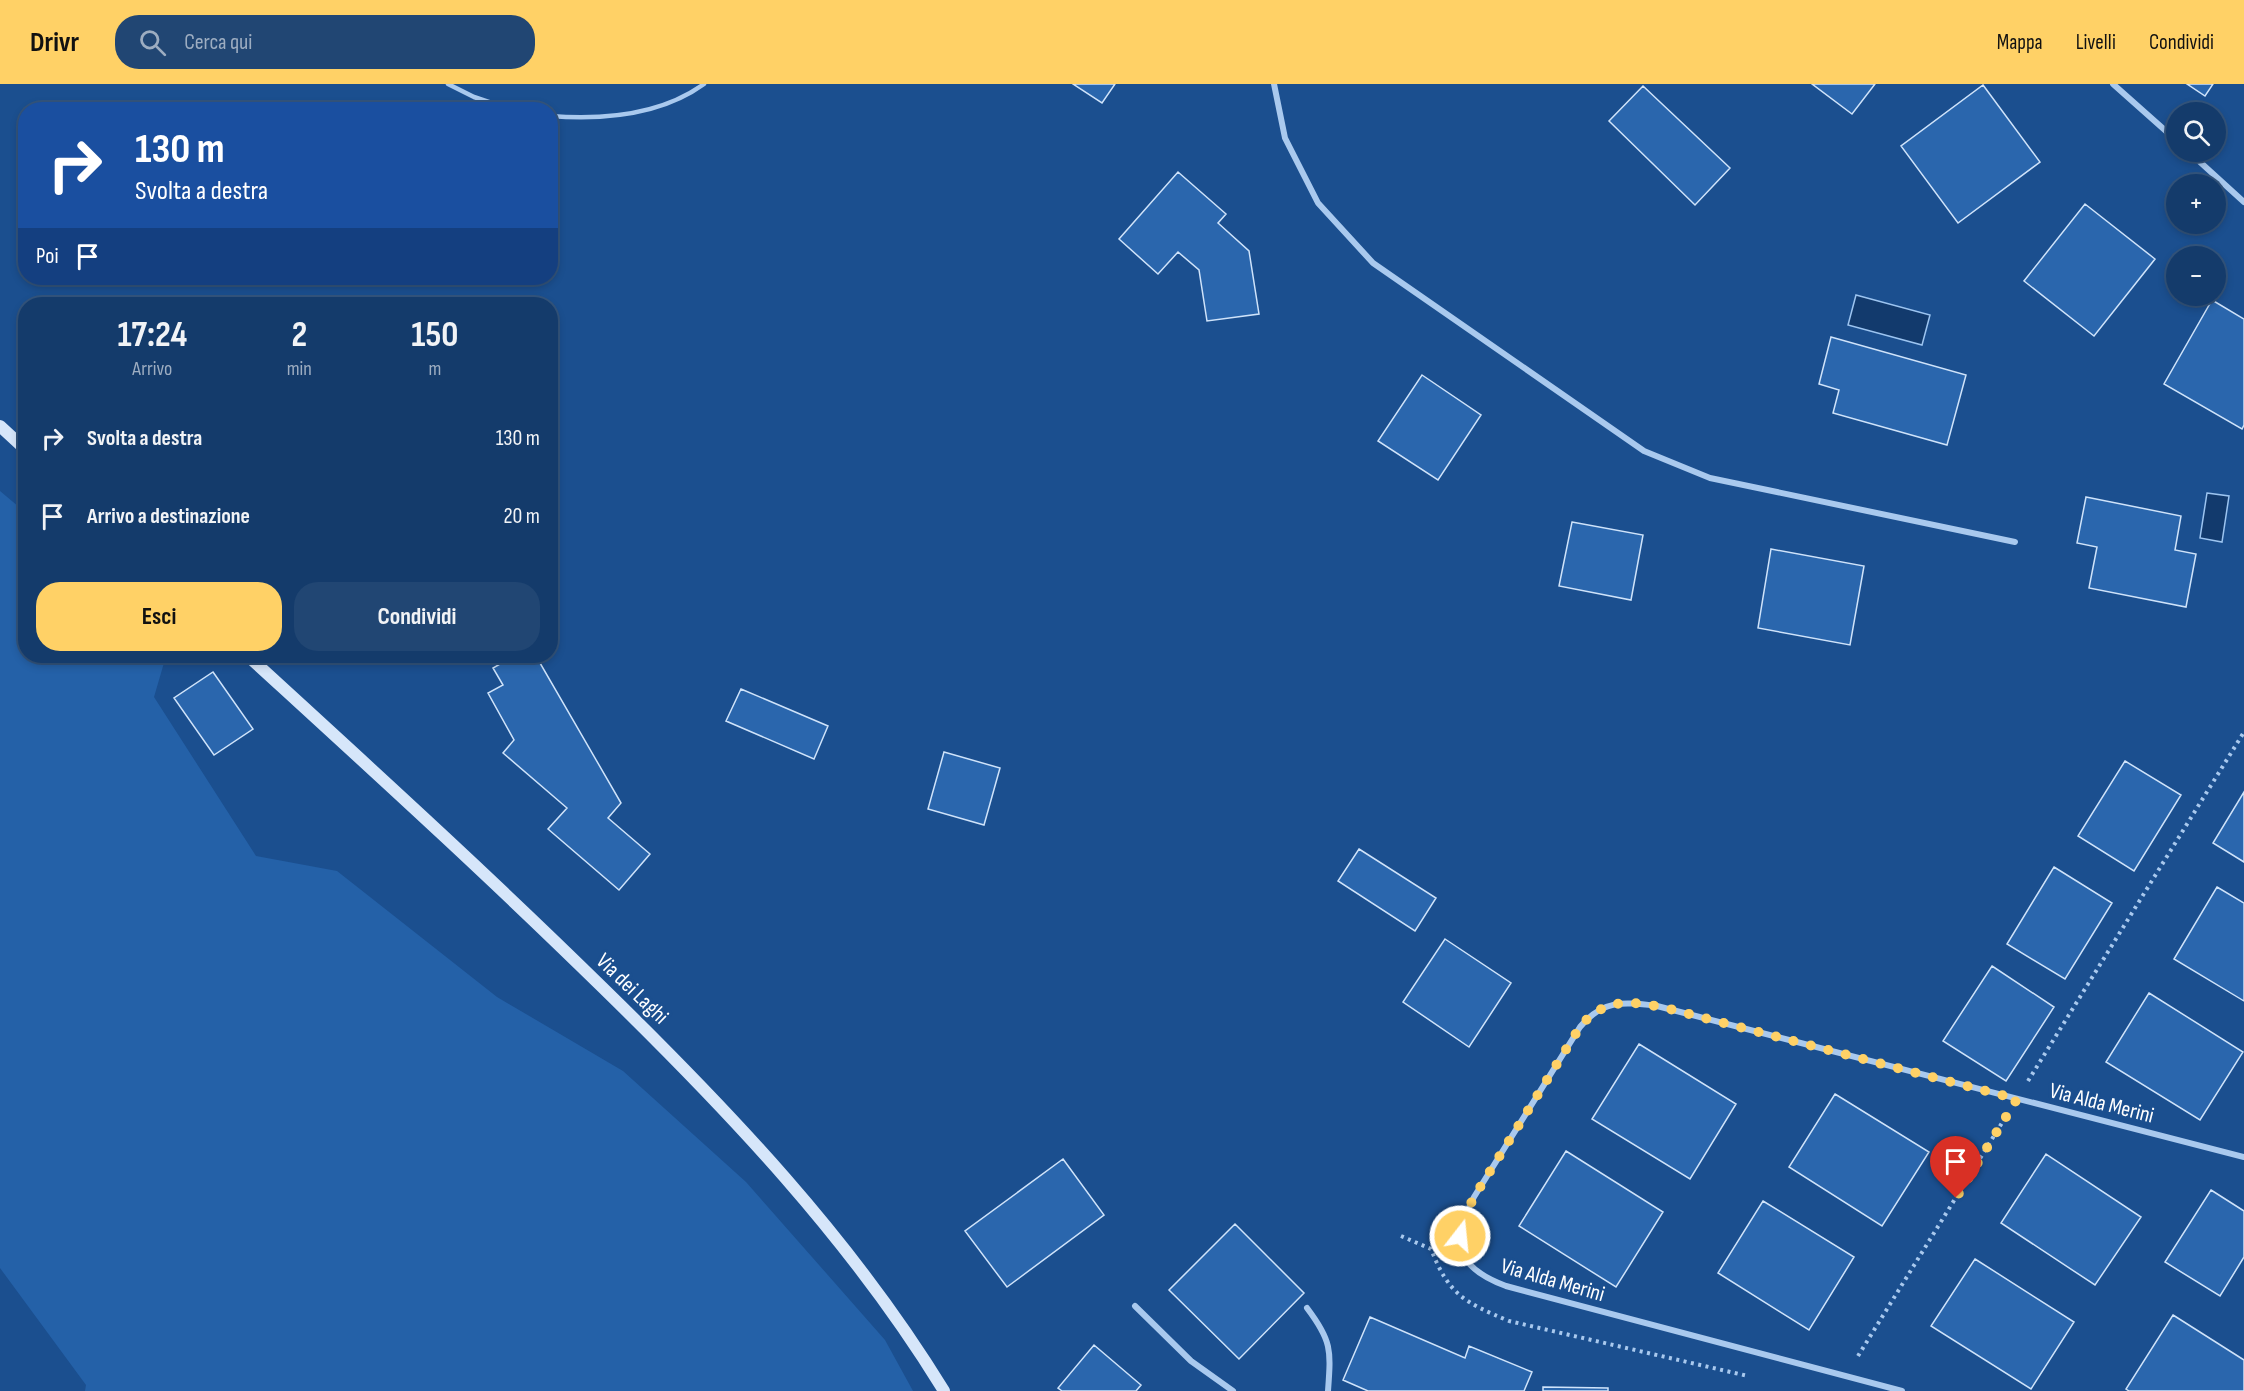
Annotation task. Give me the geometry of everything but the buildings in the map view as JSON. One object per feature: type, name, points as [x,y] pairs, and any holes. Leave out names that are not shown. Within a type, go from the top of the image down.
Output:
[{"type":"main road","points":[[0,426],[18,443]]},
{"type":"main road","name":"Via dei Laghi","points":[[256,663],[505,893],[700,1084],[764,1152],[845,1247],[892,1311],[944,1391]]},
{"type":"street","points":[[1274,84],[1285,138],[1318,203],[1373,263],[1644,451],[1710,478],[2014,542]]},
{"type":"street","points":[[2113,84],[2166,131]]},
{"type":"street","points":[[2200,162],[2244,202]]},
{"type":"street","name":"Via Alda Merini","points":[[1902,1391],[1506,1286],[1484,1278],[1467,1260],[1461,1246],[1461,1224],[1474,1197],[1589,1016],[1609,1005],[1632,1003],[1663,1008],[2244,1157]]},
{"type":"street","points":[[1135,1306],[1191,1361],[1233,1391]]},
{"type":"street","points":[[1307,1308],[1328,1343],[1330,1357],[1328,1391]]},
{"type":"lane","points":[[448,84],[489,102]]},
{"type":"lane","points":[[558,116],[633,114],[671,101],[704,84]]},
{"type":"path","points":[[1845,1376],[2244,732]]},
{"type":"shaded area","points":[[1856,295],[1930,315],[1922,345],[1848,325]]},
{"type":"shaded area","points":[[0,491],[18,506],[18,663],[164,663],[154,697],[256,856],[337,871],[497,997],[623,1071],[746,1182],[885,1340],[913,1391],[85,1391],[86,1385],[0,1268]]},
{"type":"shaded area","points":[[2207,493],[2229,496],[2222,542],[2200,538]]},
{"type":"route","points":[[1460,1236],[1461,1224],[1474,1197],[1580,1027],[1599,1009],[1609,1005],[1632,1003],[1670,1009],[2017,1099],[1956,1198]]}]
